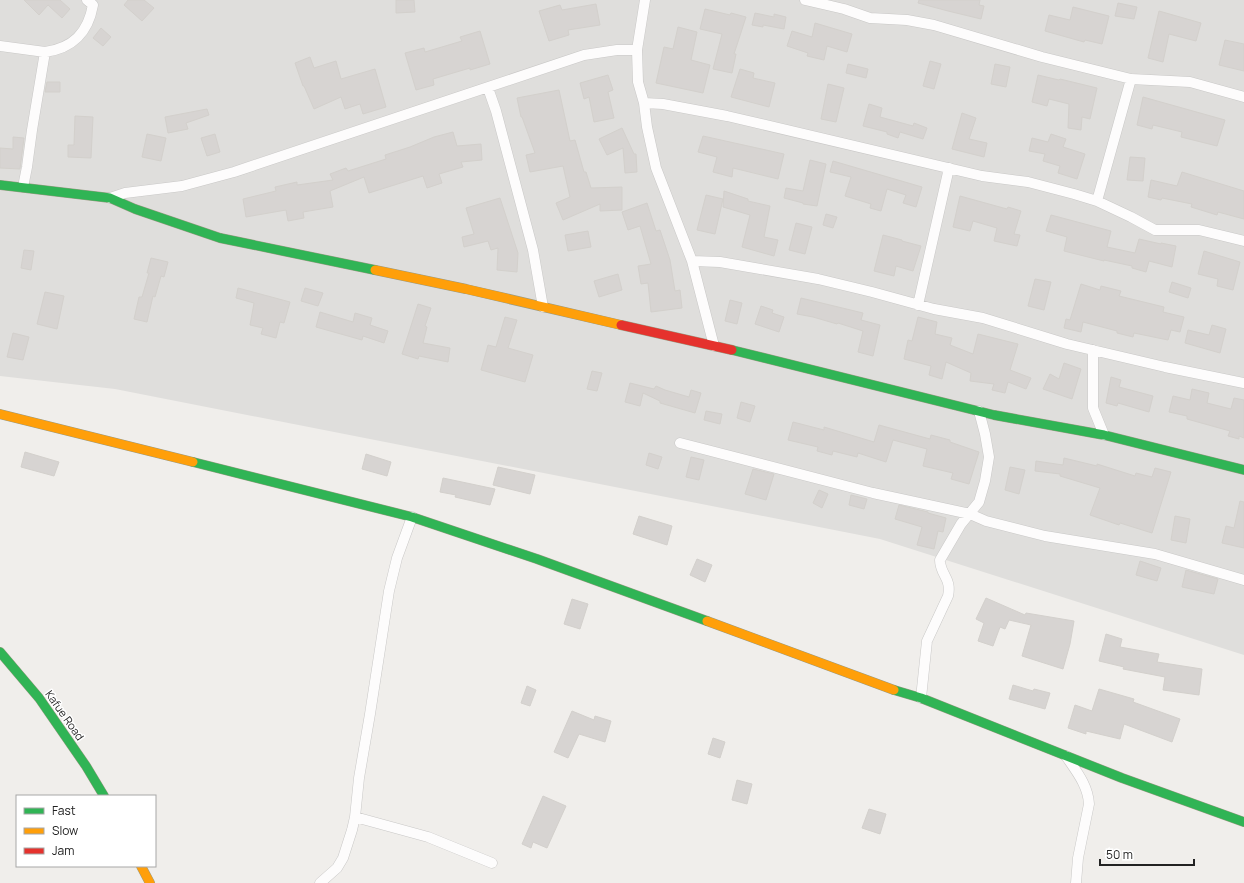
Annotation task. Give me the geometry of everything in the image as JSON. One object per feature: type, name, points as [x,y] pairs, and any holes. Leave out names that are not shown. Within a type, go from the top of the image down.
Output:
[{"type":"main road","points":[[0,185],[110,198],[141,211],[220,238],[466,289],[714,346],[994,415],[1104,435],[1244,470]]},
{"type":"main road","points":[[0,414],[412,517],[537,558],[897,691],[921,698],[1122,778],[1244,822]]},
{"type":"main road","name":"Kafue Road","points":[[0,652],[39,698],[86,766],[103,795]]},
{"type":"main road","points":[[142,867],[150,883]]},
{"type":"street","points":[[645,0],[637,50],[638,82],[644,103],[647,127],[656,168],[692,261],[714,346]]},
{"type":"street","points":[[805,0],[844,9],[870,18],[907,20],[934,25],[1042,57],[1131,79],[1190,82],[1244,97]]},
{"type":"street","points":[[0,46],[45,52],[59,50],[71,43],[85,30],[91,16],[93,2]]},
{"type":"street","points":[[110,198],[125,193],[182,186],[234,172],[584,55],[617,50],[637,50]]},
{"type":"street","points":[[23,187],[45,52]]},
{"type":"street","points":[[1097,201],[1131,79]]},
{"type":"street","points":[[488,88],[496,112],[533,250],[543,307]]},
{"type":"street","points":[[644,103],[663,104],[727,116],[982,176],[1028,182],[1097,201],[1155,230],[1199,230],[1244,241]]},
{"type":"street","points":[[918,305],[949,168]]},
{"type":"street","points":[[692,261],[720,262],[818,279],[918,305],[983,318],[1067,344],[1244,383]]},
{"type":"street","points":[[1093,350],[1093,408],[1104,435]]},
{"type":"street","points":[[921,698],[927,640],[948,596],[950,588],[948,580],[940,566],[940,560],[961,524],[979,502],[985,481],[989,457],[979,411]]},
{"type":"street","points":[[680,443],[874,493],[970,514],[986,521],[1045,536],[1155,554],[1244,580]]},
{"type":"street","points":[[320,883],[337,868],[343,858],[355,817],[359,778],[389,591],[397,558],[412,517]]},
{"type":"street","points":[[1065,755],[1080,776],[1089,796],[1089,804],[1078,858],[1076,883]]},
{"type":"street","points":[[355,817],[428,837],[492,863]]},
{"type":"shaded area","points":[[0,0],[1244,0],[1244,655],[880,539],[115,389],[0,376]]},
{"type":"building","points":[[24,0],[60,0],[70,9],[62,18],[48,5],[39,15]]},
{"type":"building","points":[[128,0],[144,0],[154,8],[142,21],[124,5]]},
{"type":"building","points":[[396,0],[414,0],[415,12],[396,13]]},
{"type":"building","points":[[919,0],[980,0],[979,5],[984,6],[981,19],[918,3]]},
{"type":"building","points":[[1118,3],[1137,7],[1134,19],[1115,16]]},
{"type":"building","points":[[596,4],[600,25],[568,30],[569,35],[549,41],[539,11],[560,5],[562,10]]},
{"type":"building","points":[[1073,7],[1109,16],[1102,44],[1085,40],[1084,42],[1045,31],[1049,15],[1070,20]]},
{"type":"building","points":[[705,9],[746,17],[734,54],[736,54],[732,73],[713,69],[722,34],[700,29]]},
{"type":"building","points":[[1159,11],[1201,23],[1196,41],[1169,34],[1163,62],[1148,58]]},
{"type":"building","points":[[755,13],[774,17],[774,14],[786,17],[784,29],[763,25],[763,27],[752,25]]},
{"type":"building","points":[[815,23],[852,34],[847,52],[827,46],[824,60],[807,56],[808,53],[787,46],[792,31],[812,37]]},
{"type":"building","points":[[678,27],[697,32],[691,60],[710,65],[703,93],[656,83],[664,47],[673,49]]},
{"type":"building","points":[[101,28],[111,37],[103,46],[93,38]]},
{"type":"building","points":[[480,31],[490,64],[470,70],[470,68],[433,79],[434,85],[416,90],[405,53],[424,48],[425,52],[462,41],[460,37]]},
{"type":"building","points":[[1225,40],[1244,44],[1244,71],[1219,65]]},
{"type":"building","points":[[310,57],[314,68],[336,61],[341,79],[375,69],[386,107],[363,114],[360,104],[345,109],[341,97],[314,109],[303,86],[295,63]]},
{"type":"building","points":[[930,61],[941,64],[934,89],[923,86]]},
{"type":"building","points":[[848,64],[868,69],[866,78],[846,73]]},
{"type":"building","points":[[995,64],[1010,67],[1006,87],[991,84]]},
{"type":"building","points":[[740,69],[754,73],[753,78],[775,83],[769,107],[731,97]]},
{"type":"building","points":[[608,75],[613,90],[608,92],[614,118],[594,122],[589,97],[584,99],[580,83]]},
{"type":"building","points":[[1038,75],[1097,88],[1090,119],[1082,117],[1081,130],[1068,128],[1069,104],[1049,99],[1047,106],[1032,102]]},
{"type":"building","points":[[47,82],[60,82],[60,92],[45,92]]},
{"type":"building","points":[[828,84],[844,88],[836,122],[821,119]]},
{"type":"building","points":[[559,90],[570,141],[575,140],[584,172],[586,172],[591,188],[622,187],[622,210],[600,211],[600,204],[563,220],[556,203],[570,197],[563,166],[530,172],[526,155],[535,153],[521,117],[517,98]]},
{"type":"building","points":[[1143,97],[1225,120],[1217,146],[1181,137],[1182,132],[1153,125],[1152,129],[1137,125]]},
{"type":"building","points":[[869,104],[882,108],[880,117],[913,126],[914,123],[927,128],[923,139],[900,132],[898,138],[887,134],[887,132],[863,126]]},
{"type":"building","points":[[207,109],[209,115],[186,123],[188,129],[168,133],[165,117]]},
{"type":"building","points":[[962,113],[976,118],[969,139],[987,143],[984,157],[952,149]]},
{"type":"building","points":[[75,116],[93,117],[91,158],[68,157],[68,145],[74,145]]},
{"type":"building","points":[[622,128],[634,154],[636,154],[637,172],[625,173],[623,148],[607,155],[599,139]]},
{"type":"building","points":[[453,132],[457,146],[481,144],[482,160],[461,162],[463,167],[439,174],[442,183],[427,188],[423,176],[369,193],[364,177],[330,191],[333,207],[303,212],[304,218],[288,221],[286,210],[246,217],[243,199],[276,191],[275,187],[297,182],[297,185],[333,180],[330,174],[346,168],[348,171],[386,159],[385,155],[434,137]]},
{"type":"building","points":[[147,134],[166,138],[161,161],[142,157]]},
{"type":"building","points":[[215,134],[220,152],[207,156],[201,138]]},
{"type":"building","points":[[1051,134],[1066,139],[1063,147],[1085,154],[1077,179],[1058,173],[1060,166],[1043,161],[1045,154],[1029,151],[1032,138],[1048,142]]},
{"type":"building","points":[[703,136],[784,154],[778,179],[733,168],[732,177],[713,172],[717,157],[698,152]]},
{"type":"building","points":[[13,137],[24,138],[20,169],[0,168],[0,148],[13,149]]},
{"type":"building","points":[[1130,157],[1145,158],[1143,181],[1127,180]]},
{"type":"building","points":[[810,160],[826,164],[817,206],[803,204],[784,198],[786,188],[803,191]]},
{"type":"building","points":[[833,161],[922,187],[916,207],[903,203],[906,195],[887,189],[881,211],[870,208],[871,204],[845,196],[851,177],[830,172]]},
{"type":"building","points":[[1182,172],[1244,191],[1244,219],[1218,212],[1217,215],[1191,207],[1192,204],[1162,198],[1161,200],[1148,197],[1151,180],[1177,186]]},
{"type":"building","points":[[724,191],[748,199],[748,201],[770,206],[764,237],[778,240],[774,256],[742,247],[750,215],[723,207]]},
{"type":"building","points":[[706,195],[723,199],[715,234],[697,230]]},
{"type":"building","points":[[960,196],[1007,209],[1008,207],[1021,211],[1014,234],[1020,235],[1017,246],[994,241],[997,228],[973,221],[970,231],[953,227]]},
{"type":"building","points":[[500,198],[518,253],[517,272],[497,270],[498,248],[491,250],[488,241],[464,247],[462,237],[474,234],[466,208]]},
{"type":"building","points":[[647,203],[656,231],[660,230],[670,260],[675,291],[680,290],[682,308],[651,312],[648,283],[641,284],[638,266],[651,264],[640,226],[628,230],[622,212]]},
{"type":"building","points":[[826,214],[837,217],[833,228],[823,225]]},
{"type":"building","points":[[1051,215],[1111,231],[1107,247],[1135,253],[1139,239],[1176,246],[1172,267],[1149,261],[1146,272],[1132,268],[1132,266],[1064,251],[1067,237],[1046,231]]},
{"type":"building","points":[[796,223],[812,227],[805,254],[789,250]]},
{"type":"building","points":[[588,231],[591,247],[568,251],[565,235]]},
{"type":"building","points":[[883,235],[921,246],[913,271],[896,266],[894,276],[874,271]]},
{"type":"building","points":[[24,250],[34,251],[31,270],[21,268]]},
{"type":"building","points":[[1204,251],[1240,262],[1233,290],[1217,286],[1218,279],[1198,274]]},
{"type":"building","points":[[151,258],[168,262],[164,277],[161,276],[155,297],[153,296],[147,322],[134,319],[139,297],[142,297],[149,273],[147,273]]},
{"type":"building","points":[[618,274],[622,290],[599,297],[594,281]]},
{"type":"building","points":[[1035,279],[1051,282],[1044,310],[1028,306]]},
{"type":"building","points":[[1172,282],[1191,288],[1188,298],[1169,292]]},
{"type":"building","points":[[1081,284],[1100,290],[1101,286],[1121,291],[1119,296],[1164,307],[1163,312],[1184,317],[1180,332],[1171,330],[1168,340],[1134,333],[1133,337],[1083,322],[1081,332],[1064,328],[1066,319],[1070,320]]},
{"type":"building","points":[[238,288],[290,302],[284,323],[280,322],[276,338],[261,334],[263,328],[250,325],[254,303],[236,298]]},
{"type":"building","points":[[305,288],[323,293],[318,306],[301,301]]},
{"type":"building","points":[[45,292],[64,296],[57,329],[37,324]]},
{"type":"building","points":[[801,298],[863,313],[861,320],[880,325],[873,356],[858,352],[863,331],[838,323],[797,314]]},
{"type":"building","points":[[730,300],[742,303],[737,324],[725,321]]},
{"type":"building","points":[[418,304],[431,308],[425,326],[427,327],[423,343],[450,348],[448,362],[419,356],[418,359],[402,354]]},
{"type":"building","points":[[761,306],[773,310],[772,313],[784,317],[779,332],[755,324]]},
{"type":"building","points":[[320,312],[353,322],[355,313],[372,318],[370,325],[388,331],[384,343],[363,336],[362,340],[316,327]]},
{"type":"building","points":[[505,317],[517,320],[508,348],[533,355],[525,382],[481,370],[488,345],[496,347]]},
{"type":"building","points":[[918,317],[937,322],[935,334],[952,338],[950,345],[973,354],[978,334],[1018,344],[1010,370],[1031,378],[1026,389],[1008,382],[1005,393],[992,390],[994,384],[970,381],[971,373],[946,362],[942,379],[929,375],[931,366],[904,359],[908,340],[912,341]]},
{"type":"building","points":[[1212,325],[1226,329],[1220,353],[1185,343],[1188,330],[1209,335]]},
{"type":"building","points":[[13,333],[29,337],[23,360],[7,357]]},
{"type":"building","points":[[1064,363],[1081,369],[1072,399],[1043,389],[1050,374],[1059,379]]},
{"type":"building","points":[[592,371],[602,373],[597,391],[587,389]]},
{"type":"building","points":[[1111,377],[1121,380],[1119,387],[1153,396],[1149,412],[1118,403],[1117,406],[1106,403]]},
{"type":"building","points":[[630,383],[654,389],[656,386],[689,397],[691,390],[701,393],[695,413],[660,403],[660,401],[643,393],[640,406],[625,402]]},
{"type":"building","points":[[1192,389],[1209,393],[1207,403],[1231,409],[1234,398],[1244,400],[1244,438],[1239,436],[1239,439],[1228,436],[1230,431],[1187,419],[1187,416],[1169,412],[1173,396],[1190,400]]},
{"type":"building","points":[[741,402],[755,406],[750,422],[737,418]]},
{"type":"building","points":[[706,411],[722,414],[720,424],[704,420]]},
{"type":"building","points":[[793,422],[824,430],[824,427],[874,442],[879,425],[930,439],[931,435],[950,440],[950,442],[979,452],[969,484],[951,479],[953,473],[923,466],[927,449],[893,440],[886,462],[858,453],[857,457],[833,451],[832,455],[817,451],[818,447],[788,440]]},
{"type":"building","points":[[25,452],[59,462],[54,476],[21,467]]},
{"type":"building","points":[[649,453],[662,457],[658,469],[646,465]]},
{"type":"building","points":[[366,454],[391,462],[387,476],[362,469]]},
{"type":"building","points":[[691,457],[704,460],[699,480],[686,477]]},
{"type":"building","points":[[1064,458],[1097,466],[1097,464],[1135,476],[1136,473],[1152,477],[1155,468],[1171,472],[1152,533],[1120,523],[1119,525],[1090,515],[1100,488],[1060,476],[1060,474],[1035,471],[1036,461],[1063,465]]},
{"type":"building","points":[[498,467],[535,475],[530,494],[493,485]]},
{"type":"building","points":[[1010,467],[1025,470],[1019,494],[1005,490]]},
{"type":"building","points":[[753,469],[774,474],[766,500],[745,494]]},
{"type":"building","points":[[443,478],[495,489],[490,505],[440,492]]},
{"type":"building","points":[[819,490],[828,494],[822,508],[813,503]]},
{"type":"building","points":[[851,495],[867,499],[864,509],[849,505]]},
{"type":"building","points":[[1240,501],[1244,502],[1244,548],[1222,543],[1226,526],[1234,528]]},
{"type":"building","points":[[899,505],[946,518],[943,532],[938,531],[934,549],[917,545],[922,527],[895,519]]},
{"type":"building","points":[[639,516],[672,526],[667,545],[633,534]]},
{"type":"building","points":[[1175,516],[1190,519],[1186,543],[1171,540]]},
{"type":"building","points":[[697,559],[712,565],[705,582],[690,575]]},
{"type":"building","points":[[1140,561],[1161,568],[1157,581],[1136,575]]},
{"type":"building","points":[[1186,570],[1218,579],[1214,594],[1182,587]]},
{"type":"building","points":[[986,598],[1025,615],[1026,613],[1074,621],[1070,644],[1063,669],[1022,656],[1031,625],[1009,620],[1005,629],[1000,627],[993,646],[978,641],[984,623],[976,619]]},
{"type":"building","points":[[572,599],[588,604],[580,629],[564,624]]},
{"type":"building","points":[[1106,634],[1122,639],[1120,647],[1159,654],[1157,662],[1202,669],[1199,695],[1163,690],[1165,677],[1123,669],[1124,667],[1099,661]]},
{"type":"building","points":[[1013,685],[1033,691],[1034,689],[1050,693],[1045,709],[1009,699]]},
{"type":"building","points":[[527,686],[536,690],[530,706],[521,703]]},
{"type":"building","points":[[1099,689],[1134,699],[1133,702],[1180,719],[1172,742],[1124,724],[1120,739],[1086,731],[1086,734],[1068,728],[1075,705],[1092,711]]},
{"type":"building","points":[[572,711],[594,720],[595,716],[611,721],[605,742],[579,734],[568,758],[554,752]]},
{"type":"building","points":[[713,738],[725,742],[720,758],[708,754]]},
{"type":"building","points":[[737,780],[752,784],[747,804],[732,800]]},
{"type":"building","points":[[543,796],[566,806],[547,848],[533,842],[531,848],[522,844]]},
{"type":"building","points":[[869,809],[886,814],[880,834],[862,828]]},
{"type":"traffic: fast","points":[[0,185],[110,198],[135,209],[220,238],[375,270]]},
{"type":"traffic: fast","points":[[732,350],[994,415],[1104,435],[1244,470]]},
{"type":"traffic: fast","points":[[193,462],[412,517],[537,559],[707,621]]},
{"type":"traffic: fast","points":[[0,652],[39,698],[86,766],[103,795]]},
{"type":"traffic: fast","points":[[894,690],[921,698],[1122,778],[1244,822]]},
{"type":"traffic: slow","points":[[375,270],[466,289],[621,325]]},
{"type":"traffic: slow","points":[[0,414],[193,462]]},
{"type":"traffic: slow","points":[[707,621],[894,690]]},
{"type":"traffic: slow","points":[[142,867],[150,883]]},
{"type":"traffic: jam","points":[[621,325],[732,350]]}]
